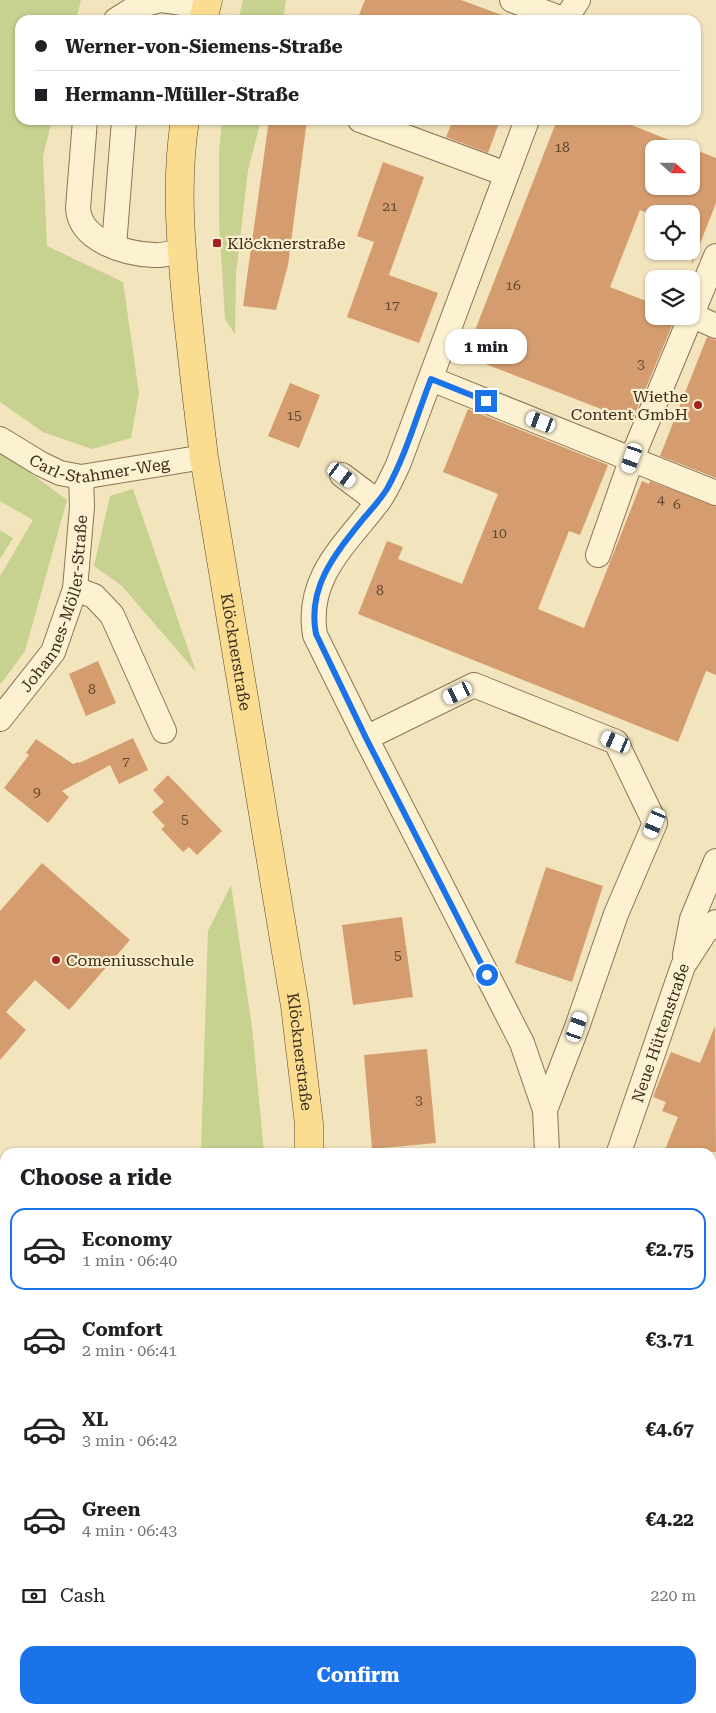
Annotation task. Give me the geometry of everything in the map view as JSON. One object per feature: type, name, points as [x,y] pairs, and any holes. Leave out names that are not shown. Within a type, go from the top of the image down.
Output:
[{"type":"main road","name":"Klöcknerstraße","points":[[184,125],[180,195],[182,251],[196,397],[204,456],[295,1006],[309,1124],[309,1148]]},
{"type":"street","points":[[137,13],[161,0],[206,9]]},
{"type":"street","points":[[512,0],[552,15]]},
{"type":"street","points":[[568,15],[578,0]]},
{"type":"street","points":[[85,125],[78,218],[86,230],[99,240],[114,246],[155,256],[182,251]]},
{"type":"street","points":[[114,246],[124,125]]},
{"type":"street","points":[[374,125],[506,174]]},
{"type":"street","points":[[525,125],[398,465],[378,502],[337,552],[314,600],[312,618],[316,634],[366,738],[522,1043],[546,1110],[547,1148]]},
{"type":"street","points":[[700,294],[716,256]]},
{"type":"street","points":[[700,320],[716,326]]},
{"type":"street","points":[[598,555],[632,458],[687,325]]},
{"type":"street","points":[[431,379],[716,493]]},
{"type":"street","name":"Carl-Stahmer-Weg","points":[[0,439],[60,473],[81,476],[204,456]]},
{"type":"street","points":[[342,475],[378,502]]},
{"type":"street","name":"Johannes-Möller-Straße","points":[[0,719],[53,652],[75,589],[82,507],[81,476]]},
{"type":"street","points":[[75,589],[94,596],[112,615],[164,731]]},
{"type":"street","points":[[366,738],[474,685],[616,742],[655,823],[616,914],[546,1110]]},
{"type":"street","points":[[683,966],[692,919],[716,861]]},
{"type":"street","name":"Neue Hüttenstraße","points":[[620,1148],[683,966],[705,932],[716,922]]},
{"type":"green space","points":[[0,0],[81,0],[77,15],[15,15],[15,125],[51,125],[43,156],[47,246],[123,282],[139,393],[131,438],[92,449],[43,432],[0,402]]},
{"type":"green space","points":[[243,0],[286,0],[284,15],[239,15]]},
{"type":"green space","points":[[222,125],[260,125],[248,170],[236,274],[235,334],[225,319],[219,221],[219,153]]},
{"type":"green space","points":[[0,450],[67,500],[25,651],[0,685],[0,576],[33,520],[0,501]]},
{"type":"green space","points":[[133,489],[196,672],[122,586],[94,566],[110,496]]},
{"type":"green space","points":[[0,530],[13,538],[0,559]]},
{"type":"green space","points":[[231,885],[252,1027],[264,1148],[201,1148],[208,931]]},
{"type":"building","points":[[365,0],[461,0],[502,15],[359,15]]},
{"type":"building","points":[[268,125],[306,125],[288,265],[276,310],[243,306]]},
{"type":"building","points":[[451,125],[498,125],[488,153],[446,137]]},
{"type":"building","points":[[555,125],[632,125],[669,140],[645,140],[645,195],[700,195],[700,152],[716,158],[716,203],[700,244],[700,205],[645,205],[645,212],[640,210],[610,287],[645,301],[645,325],[672,325],[632,421],[465,356]]},
{"type":"building","points":[[383,162],[424,177],[389,275],[438,293],[419,343],[347,317],[374,242],[357,236]]},
{"type":"building","name":"Wiethe Content GmbH","points":[[707,337],[716,340],[716,478],[660,456]]},
{"type":"building","points":[[290,383],[320,395],[299,448],[268,436]]},
{"type":"building","points":[[468,409],[608,465],[580,535],[569,531],[538,609],[584,628],[642,481],[649,484],[650,481],[716,506],[716,675],[706,671],[678,742],[358,614],[387,541],[403,547],[398,559],[462,584],[498,494],[443,472]]},
{"type":"building","points":[[98,661],[116,703],[86,716],[69,674]]},
{"type":"building","points":[[133,738],[148,770],[119,784],[110,765],[62,791],[69,797],[48,823],[4,788],[29,755],[26,753],[36,739],[73,764]]},
{"type":"building","points":[[168,775],[222,831],[197,855],[189,847],[183,852],[161,829],[165,826],[152,812],[164,802],[153,790]]},
{"type":"building","name":"Comeniusschule","points":[[42,863],[130,940],[69,1010],[35,980],[6,1012],[26,1030],[0,1060],[0,911]]},
{"type":"building","points":[[546,867],[603,886],[572,982],[515,963]]},
{"type":"building","points":[[402,917],[413,997],[353,1005],[342,925]]},
{"type":"building","points":[[715,1026],[716,1148],[666,1148],[678,1117],[662,1111],[666,1102],[653,1097],[671,1052],[700,1063]]},
{"type":"building","points":[[427,1049],[436,1143],[372,1148],[364,1055]]},
{"type":"place","name":"Klöcknerstraße","points":[[217,243]]},
{"type":"place","name":"Wiethe Content GmbH","points":[[698,405]]},
{"type":"place","name":"Comeniusschule","points":[[56,960]]},
{"type":"route","points":[[486,401],[431,379],[398,465],[378,502],[337,552],[314,600],[312,618],[316,634],[366,738],[487,975]]}]
